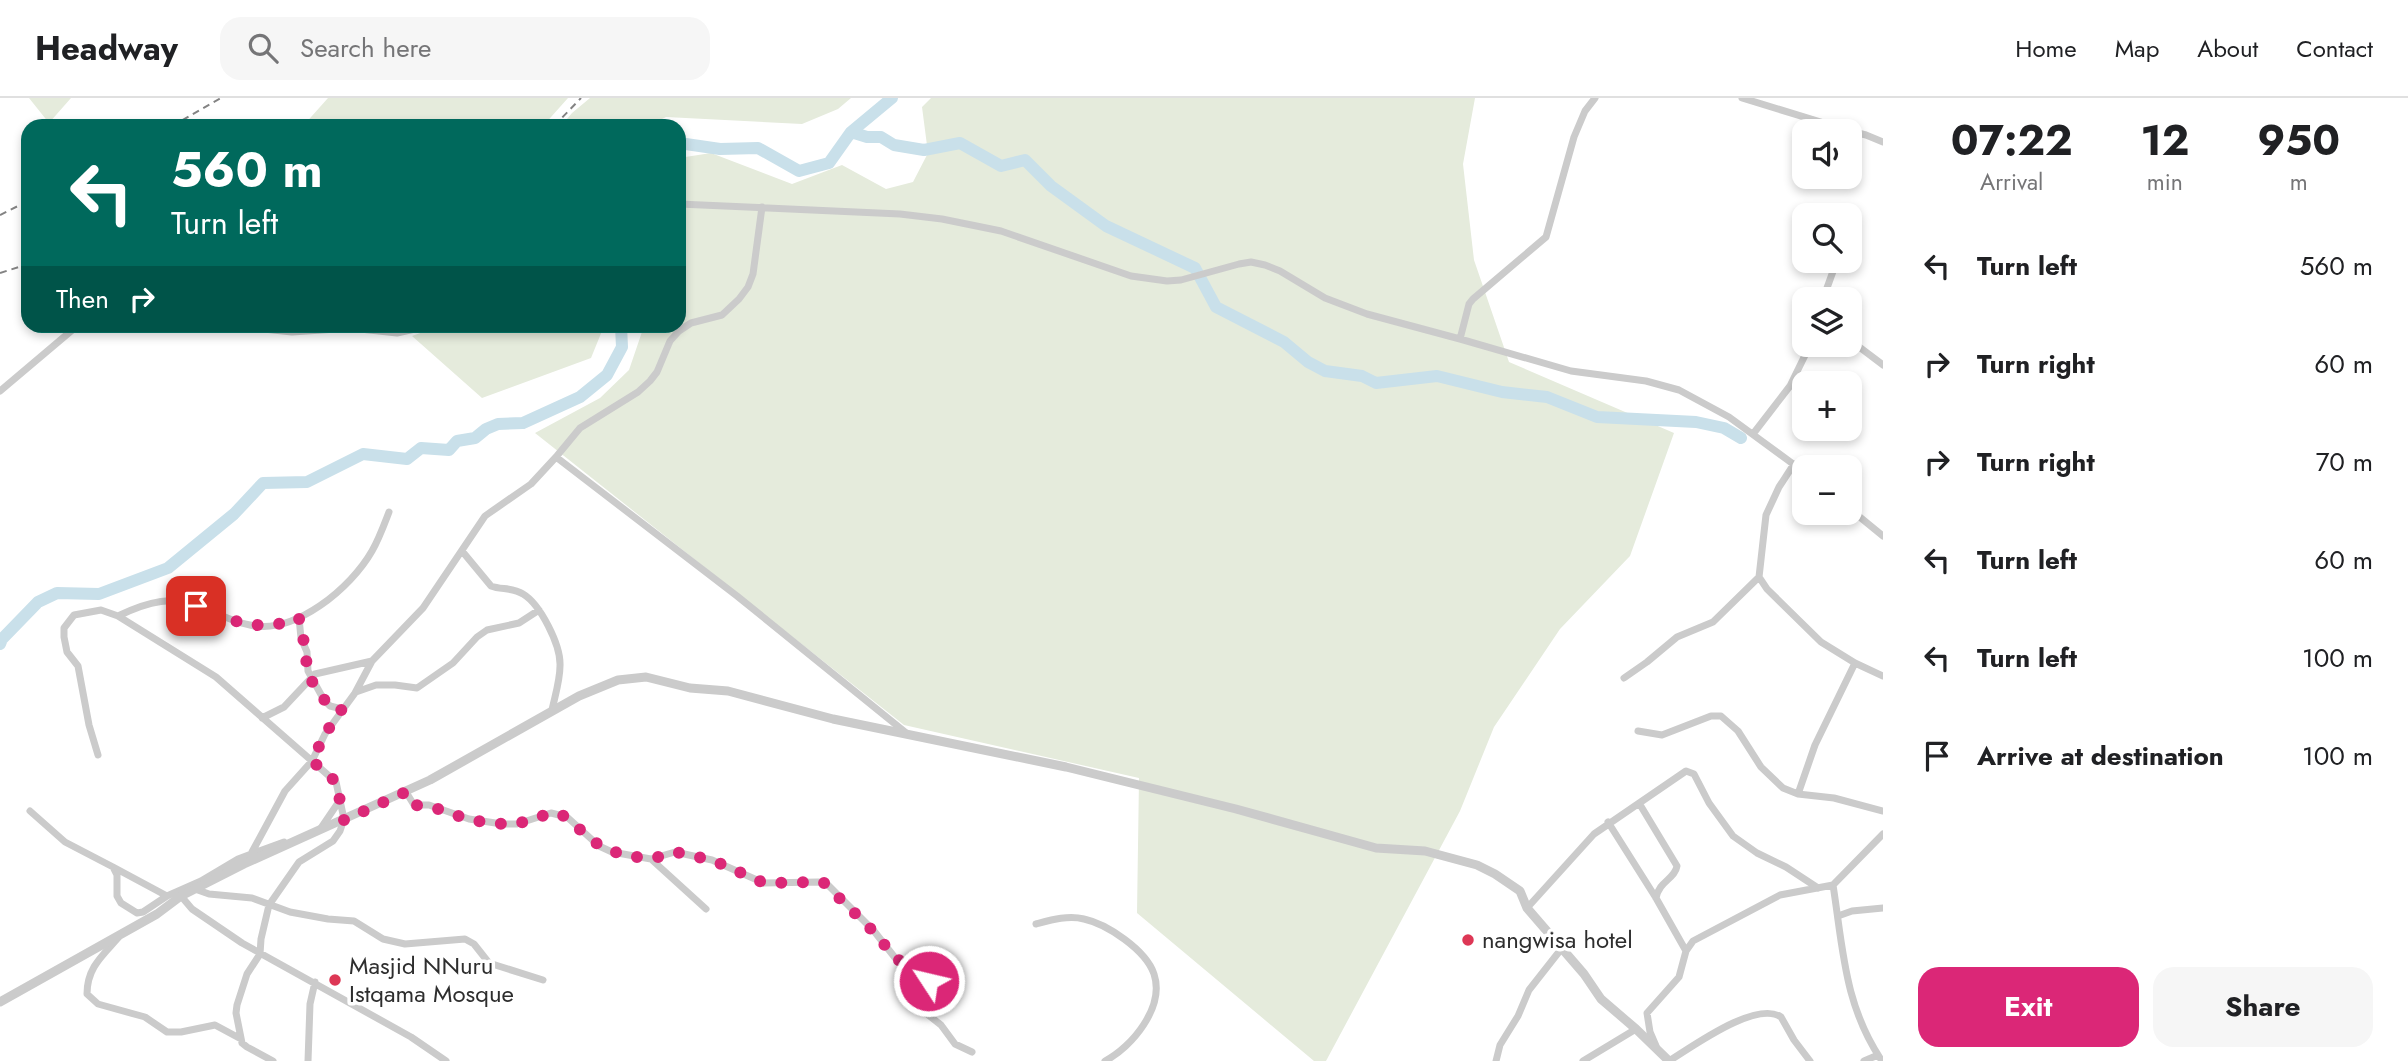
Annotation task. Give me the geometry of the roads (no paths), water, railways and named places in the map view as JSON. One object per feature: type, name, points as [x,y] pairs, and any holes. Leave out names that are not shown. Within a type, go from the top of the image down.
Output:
[{"type":"street","points":[[1460,339],[1469,304],[1473,299],[1546,237],[1574,137],[1585,111],[1595,98]]},
{"type":"street","points":[[1742,98],[1811,119]]},
{"type":"street","points":[[1862,134],[1883,142]]},
{"type":"street","points":[[686,204],[900,214],[942,219],[1001,231],[1131,276],[1167,281],[1239,264],[1258,263],[1280,271],[1325,298],[1352,310],[1570,371],[1635,379],[1670,387],[1706,402],[1792,463]]},
{"type":"street","points":[[686,326],[722,315],[740,299],[748,287],[753,274],[762,208]]},
{"type":"street","points":[[0,391],[69,333]]},
{"type":"street","points":[[252,852],[285,791],[312,761],[325,734],[355,693],[372,661],[419,613],[485,516],[531,484],[580,428],[638,393],[650,382],[670,341],[677,333]]},
{"type":"street","points":[[1862,349],[1883,365]]},
{"type":"street","points":[[1753,434],[1790,386],[1804,357]]},
{"type":"street","points":[[556,457],[664,538],[908,733]]},
{"type":"street","points":[[1624,678],[1677,637],[1713,622],[1759,577],[1766,515],[1792,467]]},
{"type":"street","points":[[118,616],[162,600],[200,606],[250,625],[267,627],[299,618],[334,594],[361,566],[375,546],[388,512]]},
{"type":"street","points":[[1862,519],[1883,536]]},
{"type":"street","points":[[462,551],[491,586],[516,590],[529,598],[539,610],[559,655],[560,667],[552,710]]},
{"type":"street","points":[[1759,577],[1767,589],[1821,642],[1883,676]]},
{"type":"street","points":[[98,755],[89,725],[79,666],[67,652],[64,628],[74,615],[101,610],[118,616],[216,677],[333,777],[344,820],[337,836],[299,862],[269,905],[260,954],[247,974],[237,1004],[241,1039]]},
{"type":"street","points":[[355,693],[376,685],[417,688],[453,663],[486,630],[519,623],[539,610]]},
{"type":"street","points":[[299,618],[301,638],[307,652],[306,667],[330,706],[342,709]]},
{"type":"street","points":[[262,718],[284,707],[311,677],[354,663],[372,661]]},
{"type":"street","points":[[1798,794],[1815,745],[1855,663]]},
{"type":"street","points":[[0,1002],[157,914],[181,896],[244,864],[406,792],[599,686],[628,678],[646,677],[690,688],[728,691],[833,719],[1074,769],[1236,809],[1376,848],[1425,850],[1477,865],[1508,881],[1520,891],[1527,908],[1601,999],[1669,1061],[1742,1019],[1770,1013],[1781,1017],[1810,1061]]},
{"type":"street","points":[[1638,731],[1662,735],[1711,716],[1721,716],[1738,731],[1766,773],[1779,785],[1798,794],[1834,798],[1883,811]]},
{"type":"street","points":[[1527,908],[1571,857],[1608,822],[1679,774],[1692,772],[1709,803],[1733,836],[1818,888]]},
{"type":"street","points":[[406,792],[414,805],[429,806],[486,823],[517,824],[551,813],[561,814],[606,849],[623,855],[651,859],[675,852],[712,860],[764,883],[827,884],[896,959],[924,970],[929,981],[922,1010],[941,1025],[955,1044],[972,1052]]},
{"type":"street","points":[[114,867],[117,875],[117,895],[121,903],[136,913],[143,912],[167,896],[201,881],[252,852],[320,828],[341,800]]},
{"type":"street","points":[[1639,803],[1677,866],[1674,874],[1659,887],[1656,898]]},
{"type":"street","points":[[30,811],[65,842],[167,896]]},
{"type":"street","points":[[1608,822],[1686,951]]},
{"type":"street","points":[[1657,1049],[1650,1032],[1647,1013],[1679,977],[1686,951],[1701,936],[1773,897],[1833,885],[1883,834]]},
{"type":"street","points":[[651,859],[706,909]]},
{"type":"street","points":[[1833,885],[1845,973],[1880,1058],[1864,1061]]},
{"type":"street","points":[[195,889],[209,894],[252,898],[290,912],[328,919],[354,920],[373,934],[405,944],[465,939],[474,944],[489,962],[543,980]]},
{"type":"street","points":[[181,896],[192,909],[260,954],[411,1037],[446,1061]]},
{"type":"street","points":[[1838,916],[1852,911],[1883,908]]},
{"type":"street","points":[[1036,924],[1067,918],[1083,919],[1119,935],[1133,946],[1150,966],[1155,991],[1147,1018],[1136,1037],[1105,1061]]},
{"type":"street","points":[[125,930],[92,967],[87,994],[93,1001],[145,1017],[167,1032],[215,1025],[273,1061]]},
{"type":"street","points":[[1496,1061],[1500,1045],[1518,1016],[1529,990],[1562,948]]},
{"type":"street","points":[[308,1061],[309,1011],[315,982]]},
{"type":"street","points":[[1583,1061],[1636,1029]]},
{"type":"waterway","points":[[686,144],[720,149],[758,148],[799,171],[829,163],[851,132],[892,98]]},
{"type":"waterway","points":[[851,132],[867,137],[881,137],[894,145],[924,150],[960,143],[1001,166],[1025,160],[1051,186],[1106,226],[1195,268],[1216,307],[1284,342],[1308,362],[1325,371],[1362,376],[1376,383],[1437,376],[1502,392],[1547,397],[1597,417],[1696,422],[1724,428],[1741,438]]},
{"type":"waterway","points":[[0,644],[38,602],[57,593],[99,594],[168,568],[234,514],[263,483],[307,482],[363,454],[407,459],[421,448],[449,450],[457,441],[475,438],[498,424],[523,423],[580,397],[607,375],[622,347],[621,333]]},
{"type":"railway","points":[[184,119],[221,98]]},
{"type":"railway","points":[[561,119],[581,98]]},
{"type":"railway","points":[[0,215],[21,204]]},
{"type":"railway","points":[[0,273],[21,266]]},
{"type":"place","name":"nangwisa hotel","points":[[1468,940]]},
{"type":"place","name":"Masjid NNuru Istqama Mosque","points":[[335,980]]}]
